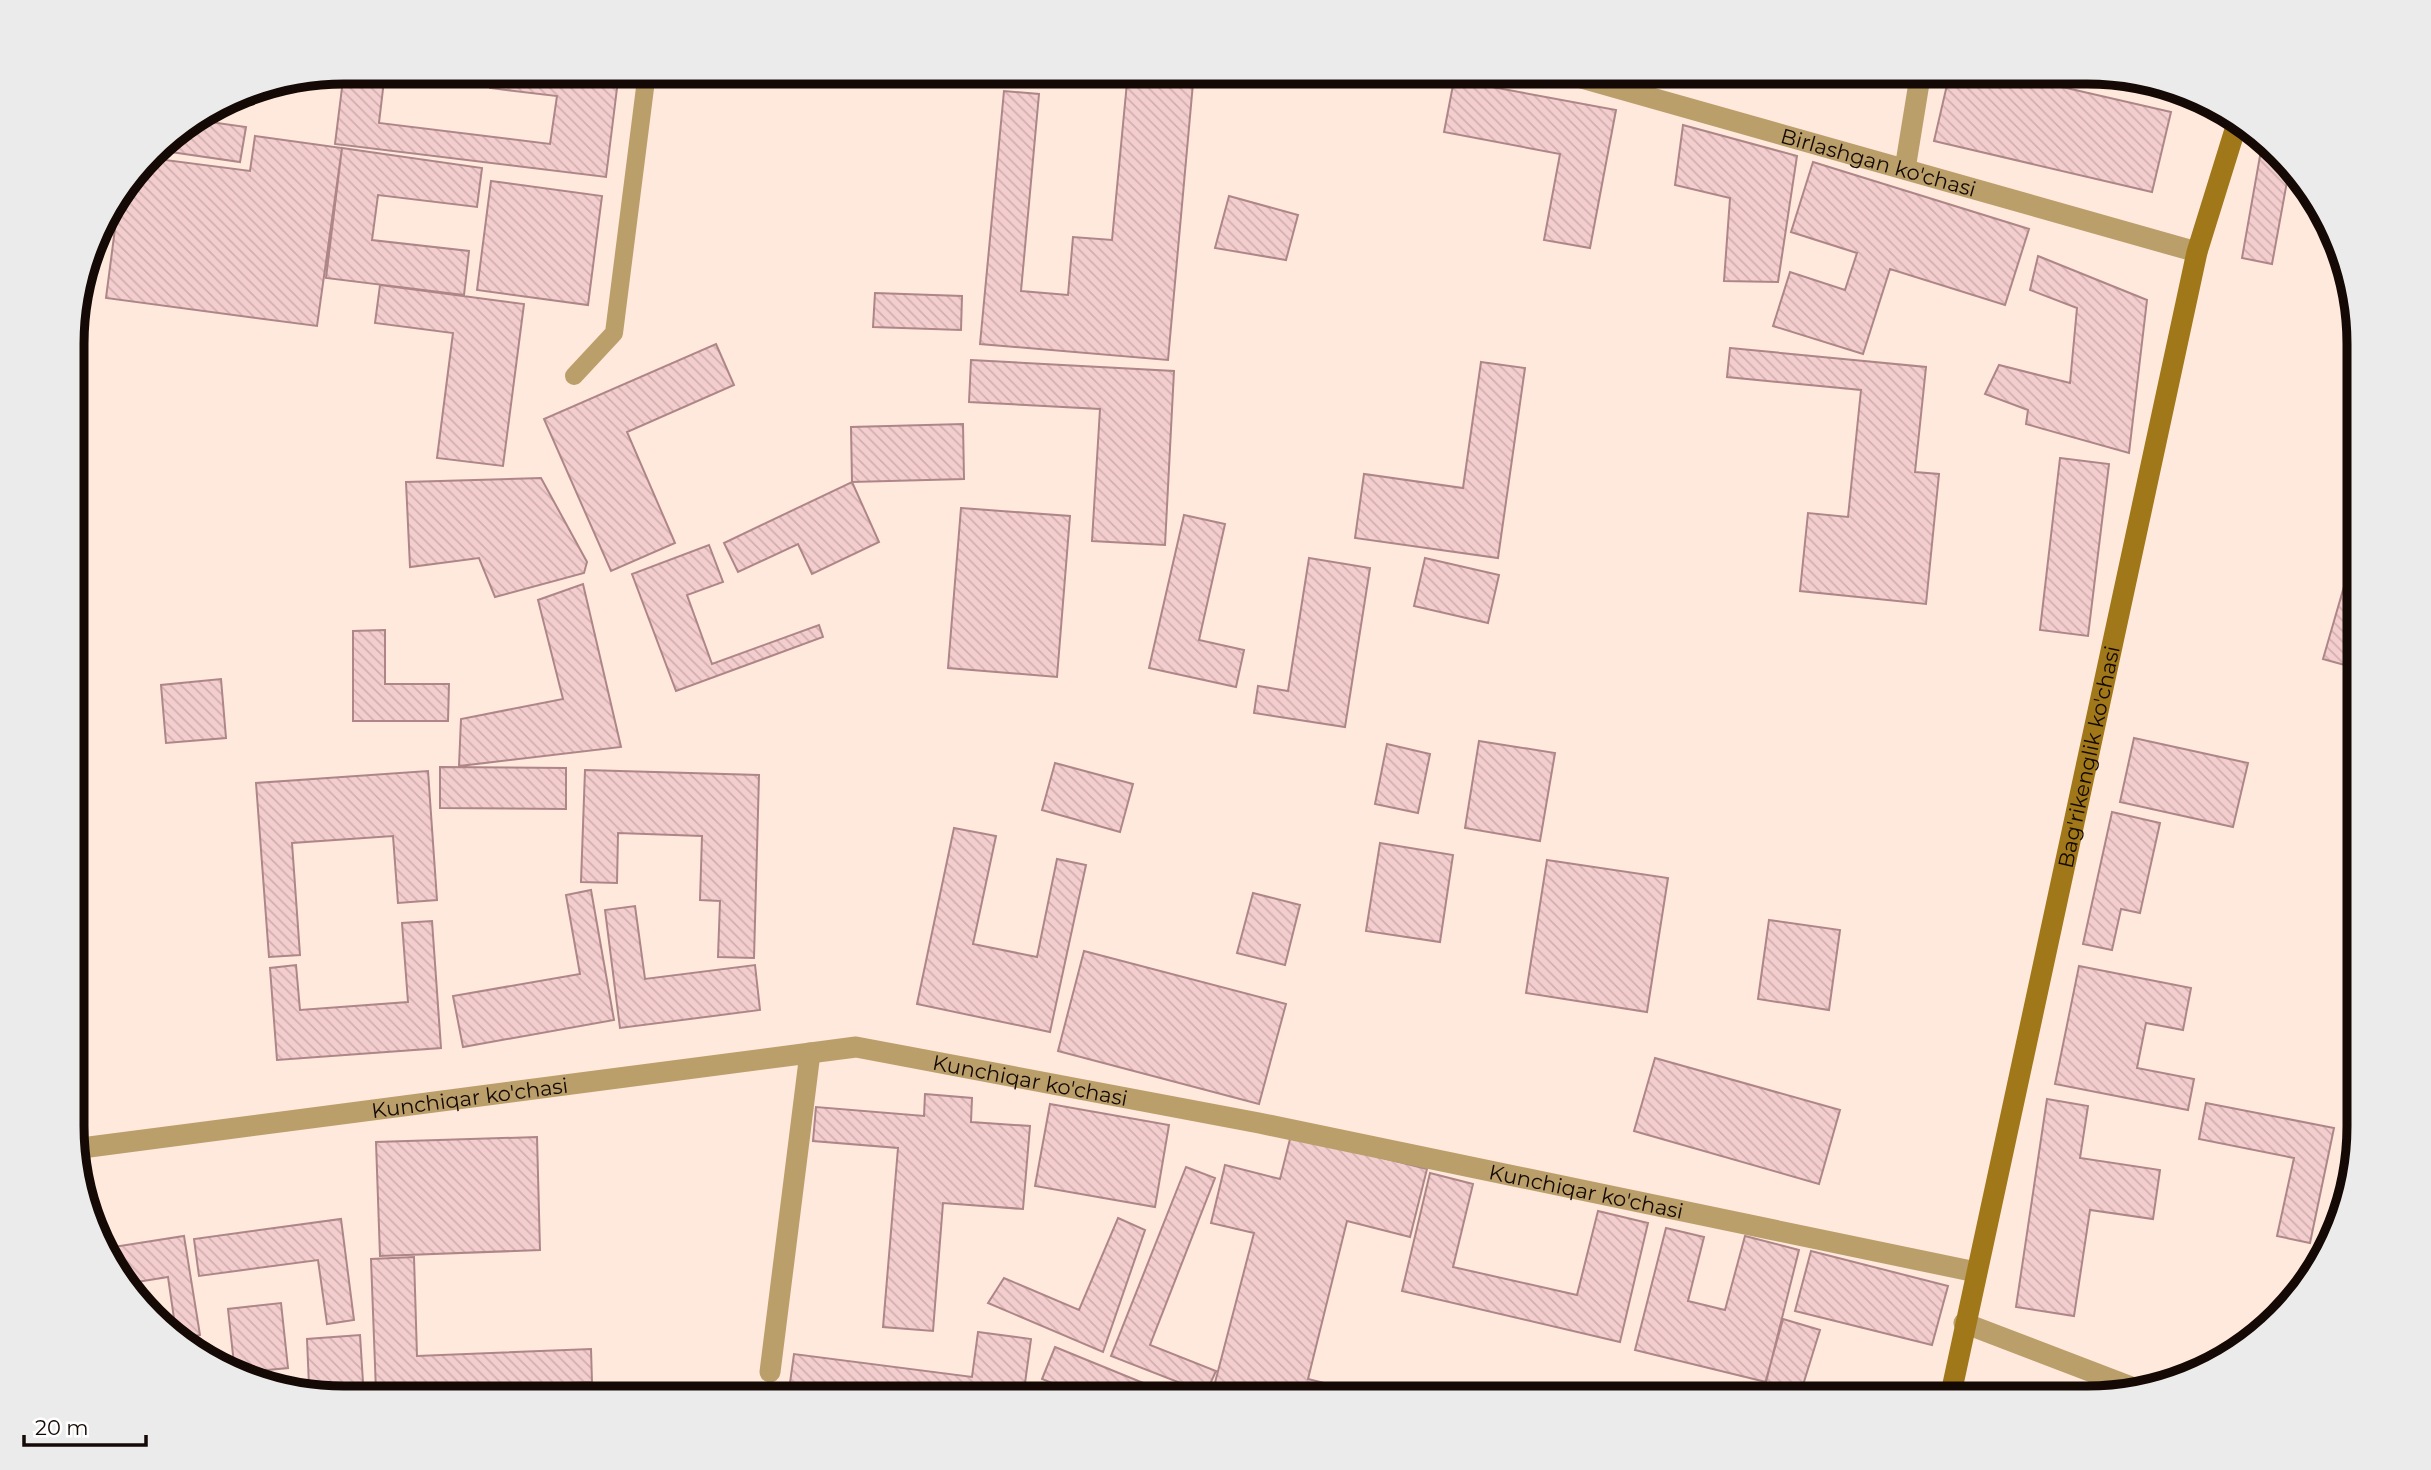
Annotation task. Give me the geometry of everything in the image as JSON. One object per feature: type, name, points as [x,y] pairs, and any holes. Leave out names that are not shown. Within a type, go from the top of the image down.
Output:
[{"type":"main road","name":"Bag'rikenglik ko'chasi","points":[[1952,1386],[2197,252],[2235,131]]},
{"type":"street","name":"Birlashgan ko'chasi","points":[[1603,84],[2197,252]]},
{"type":"street","points":[[1905,169],[1919,84]]},
{"type":"street","name":"Kunchiqar ko'chasi","points":[[85,1148],[856,1047],[1232,1118],[1976,1272]]},
{"type":"street","points":[[770,1372],[810,1053]]},
{"type":"street","points":[[1964,1323],[2123,1384]]},
{"type":"lane","points":[[573,376],[614,333],[645,84]]},
{"type":"building","points":[[342,84],[384,84],[379,123],[550,144],[557,96],[490,88],[490,84],[618,84],[606,177],[335,144]]},
{"type":"building","points":[[1127,84],[1193,84],[1168,360],[980,344],[1004,91],[1039,94],[1021,291],[1068,295],[1073,237],[1112,240]]},
{"type":"building","points":[[1453,84],[1476,84],[1616,110],[1590,248],[1544,240],[1560,154],[1444,132]]},
{"type":"building","points":[[1947,84],[2049,84],[2171,112],[2152,192],[1934,141]]},
{"type":"building","points":[[210,122],[246,127],[240,162],[170,152]]},
{"type":"building","points":[[1683,125],[1797,156],[1778,282],[1724,281],[1730,198],[1675,185]]},
{"type":"building","points":[[255,136],[342,148],[317,326],[106,298],[116,219],[138,186],[160,160],[250,171]]},
{"type":"building","points":[[342,148],[482,168],[477,207],[378,195],[372,240],[469,251],[464,295],[326,278]]},
{"type":"building","points":[[2261,151],[2287,179],[2272,264],[2242,258]]},
{"type":"building","points":[[1813,162],[2029,229],[2005,305],[1890,269],[1863,354],[1773,326],[1790,272],[1845,290],[1857,253],[1791,232]]},
{"type":"building","points":[[491,181],[602,196],[588,305],[477,290]]},
{"type":"building","points":[[1229,196],[1298,215],[1286,260],[1215,248]]},
{"type":"building","points":[[2038,256],[2147,300],[2129,453],[2026,424],[2028,410],[1985,394],[1999,365],[2070,383],[2077,308],[2030,290]]},
{"type":"building","points":[[380,285],[524,304],[503,466],[437,458],[453,333],[375,323]]},
{"type":"building","points":[[875,293],[962,296],[961,330],[873,327]]},
{"type":"building","points":[[716,344],[734,385],[627,432],[675,543],[611,571],[544,419]]},
{"type":"building","points":[[1730,348],[1926,367],[1915,472],[1939,474],[1926,604],[1800,591],[1808,513],[1848,517],[1861,390],[1727,377]]},
{"type":"building","points":[[971,360],[1174,371],[1165,545],[1092,541],[1100,409],[969,402]]},
{"type":"building","points":[[1481,362],[1525,368],[1498,558],[1355,538],[1364,474],[1463,488]]},
{"type":"building","points":[[2347,405],[2347,443],[2344,443]]},
{"type":"building","points":[[963,424],[964,479],[852,482],[851,427]]},
{"type":"building","points":[[2060,458],[2109,464],[2088,636],[2040,630]]},
{"type":"building","points":[[541,478],[587,562],[584,573],[495,597],[479,558],[410,567],[406,482]]},
{"type":"building","points":[[852,482],[879,542],[812,574],[798,544],[738,572],[724,543]]},
{"type":"building","points":[[961,508],[1070,516],[1057,677],[948,668]]},
{"type":"building","points":[[1184,515],[1225,524],[1199,640],[1244,650],[1236,687],[1149,668]]},
{"type":"building","points":[[709,545],[723,582],[687,595],[712,664],[819,625],[823,637],[676,691],[632,574]]},
{"type":"building","points":[[1309,558],[1370,568],[1345,727],[1254,713],[1258,686],[1288,691]]},
{"type":"building","points":[[1425,558],[1499,575],[1488,623],[1414,606]]},
{"type":"building","points":[[2347,576],[2347,666],[2323,659]]},
{"type":"building","points":[[583,584],[621,747],[459,766],[461,719],[563,699],[538,600]]},
{"type":"building","points":[[385,630],[385,684],[449,684],[448,721],[353,721],[353,631]]},
{"type":"building","points":[[221,679],[226,738],[166,743],[161,685]]},
{"type":"building","points":[[2134,738],[2248,763],[2233,827],[2120,802]]},
{"type":"building","points":[[1479,741],[1555,753],[1540,841],[1465,828]]},
{"type":"building","points":[[1387,744],[1430,754],[1418,813],[1375,804]]},
{"type":"building","points":[[1055,763],[1133,784],[1120,832],[1042,810]]},
{"type":"building","points":[[440,767],[566,768],[566,809],[440,808]]},
{"type":"building","points":[[585,770],[759,775],[754,958],[718,957],[720,901],[700,900],[702,836],[618,833],[617,883],[581,882]]},
{"type":"building","points":[[428,771],[437,900],[398,903],[393,836],[292,843],[300,955],[269,957],[256,783]]},
{"type":"building","points":[[2112,812],[2160,823],[2140,913],[2121,909],[2112,950],[2083,944]]},
{"type":"building","points":[[954,828],[996,836],[973,944],[1037,957],[1057,859],[1086,865],[1050,1032],[917,1004]]},
{"type":"building","points":[[1380,843],[1453,855],[1440,942],[1366,931]]},
{"type":"building","points":[[1547,860],[1668,878],[1647,1012],[1526,993]]},
{"type":"building","points":[[591,890],[614,1020],[463,1047],[453,996],[580,974],[566,895]]},
{"type":"building","points":[[1253,893],[1300,905],[1285,965],[1237,953]]},
{"type":"building","points":[[635,906],[645,979],[755,965],[760,1010],[620,1028],[605,910]]},
{"type":"building","points":[[1769,920],[1840,930],[1829,1010],[1758,999]]},
{"type":"building","points":[[432,921],[441,1048],[277,1060],[270,968],[296,965],[300,1010],[408,1002],[402,923]]},
{"type":"building","points":[[1084,951],[1286,1004],[1259,1104],[1058,1051]]},
{"type":"building","points":[[2079,966],[2191,988],[2183,1030],[2146,1023],[2137,1068],[2194,1079],[2188,1110],[2055,1084]]},
{"type":"building","points":[[1655,1058],[1840,1110],[1819,1184],[1634,1131]]},
{"type":"building","points":[[925,1094],[972,1098],[971,1122],[1030,1126],[1023,1209],[943,1203],[933,1331],[883,1327],[898,1148],[813,1141],[816,1107],[924,1116]]},
{"type":"building","points":[[2047,1099],[2088,1106],[2080,1158],[2160,1170],[2153,1219],[2090,1210],[2074,1316],[2016,1307]]},
{"type":"building","points":[[2206,1103],[2334,1128],[2310,1243],[2277,1236],[2294,1158],[2199,1139]]},
{"type":"building","points":[[1050,1104],[1169,1125],[1155,1207],[1035,1186]]},
{"type":"building","points":[[1291,1135],[1427,1169],[1410,1237],[1347,1221],[1308,1379],[1336,1386],[1214,1386],[1254,1233],[1211,1223],[1225,1165],[1280,1179]]},
{"type":"building","points":[[537,1137],[540,1250],[380,1256],[376,1142]]},
{"type":"building","points":[[1186,1167],[1215,1178],[1150,1345],[1216,1371],[1209,1386],[1188,1386],[1111,1356]]},
{"type":"building","points":[[1430,1173],[1473,1184],[1453,1267],[1577,1295],[1598,1211],[1648,1223],[1620,1342],[1402,1291]]},
{"type":"building","points":[[1118,1218],[1145,1230],[1103,1352],[988,1303],[1004,1278],[1079,1310]]},
{"type":"building","points":[[341,1219],[354,1320],[327,1324],[318,1260],[199,1276],[194,1239]]},
{"type":"building","points":[[1666,1228],[1704,1237],[1688,1301],[1725,1310],[1745,1236],[1799,1250],[1766,1382],[1635,1350]]},
{"type":"building","points":[[184,1236],[200,1335],[192,1336],[175,1322],[168,1277],[137,1282],[114,1247]]},
{"type":"building","points":[[1811,1251],[1948,1286],[1932,1345],[1795,1311]]},
{"type":"building","points":[[414,1257],[417,1356],[591,1349],[592,1382],[496,1386],[376,1386],[371,1259]]},
{"type":"building","points":[[281,1303],[288,1368],[258,1371],[234,1361],[228,1309]]},
{"type":"building","points":[[1783,1319],[1820,1330],[1803,1386],[1764,1386]]},
{"type":"building","points":[[978,1332],[1031,1339],[1025,1386],[790,1386],[794,1354],[972,1377]]},
{"type":"building","points":[[360,1335],[363,1386],[309,1384],[307,1339]]},
{"type":"building","points":[[1055,1347],[1151,1386],[1059,1386],[1042,1379]]}]
